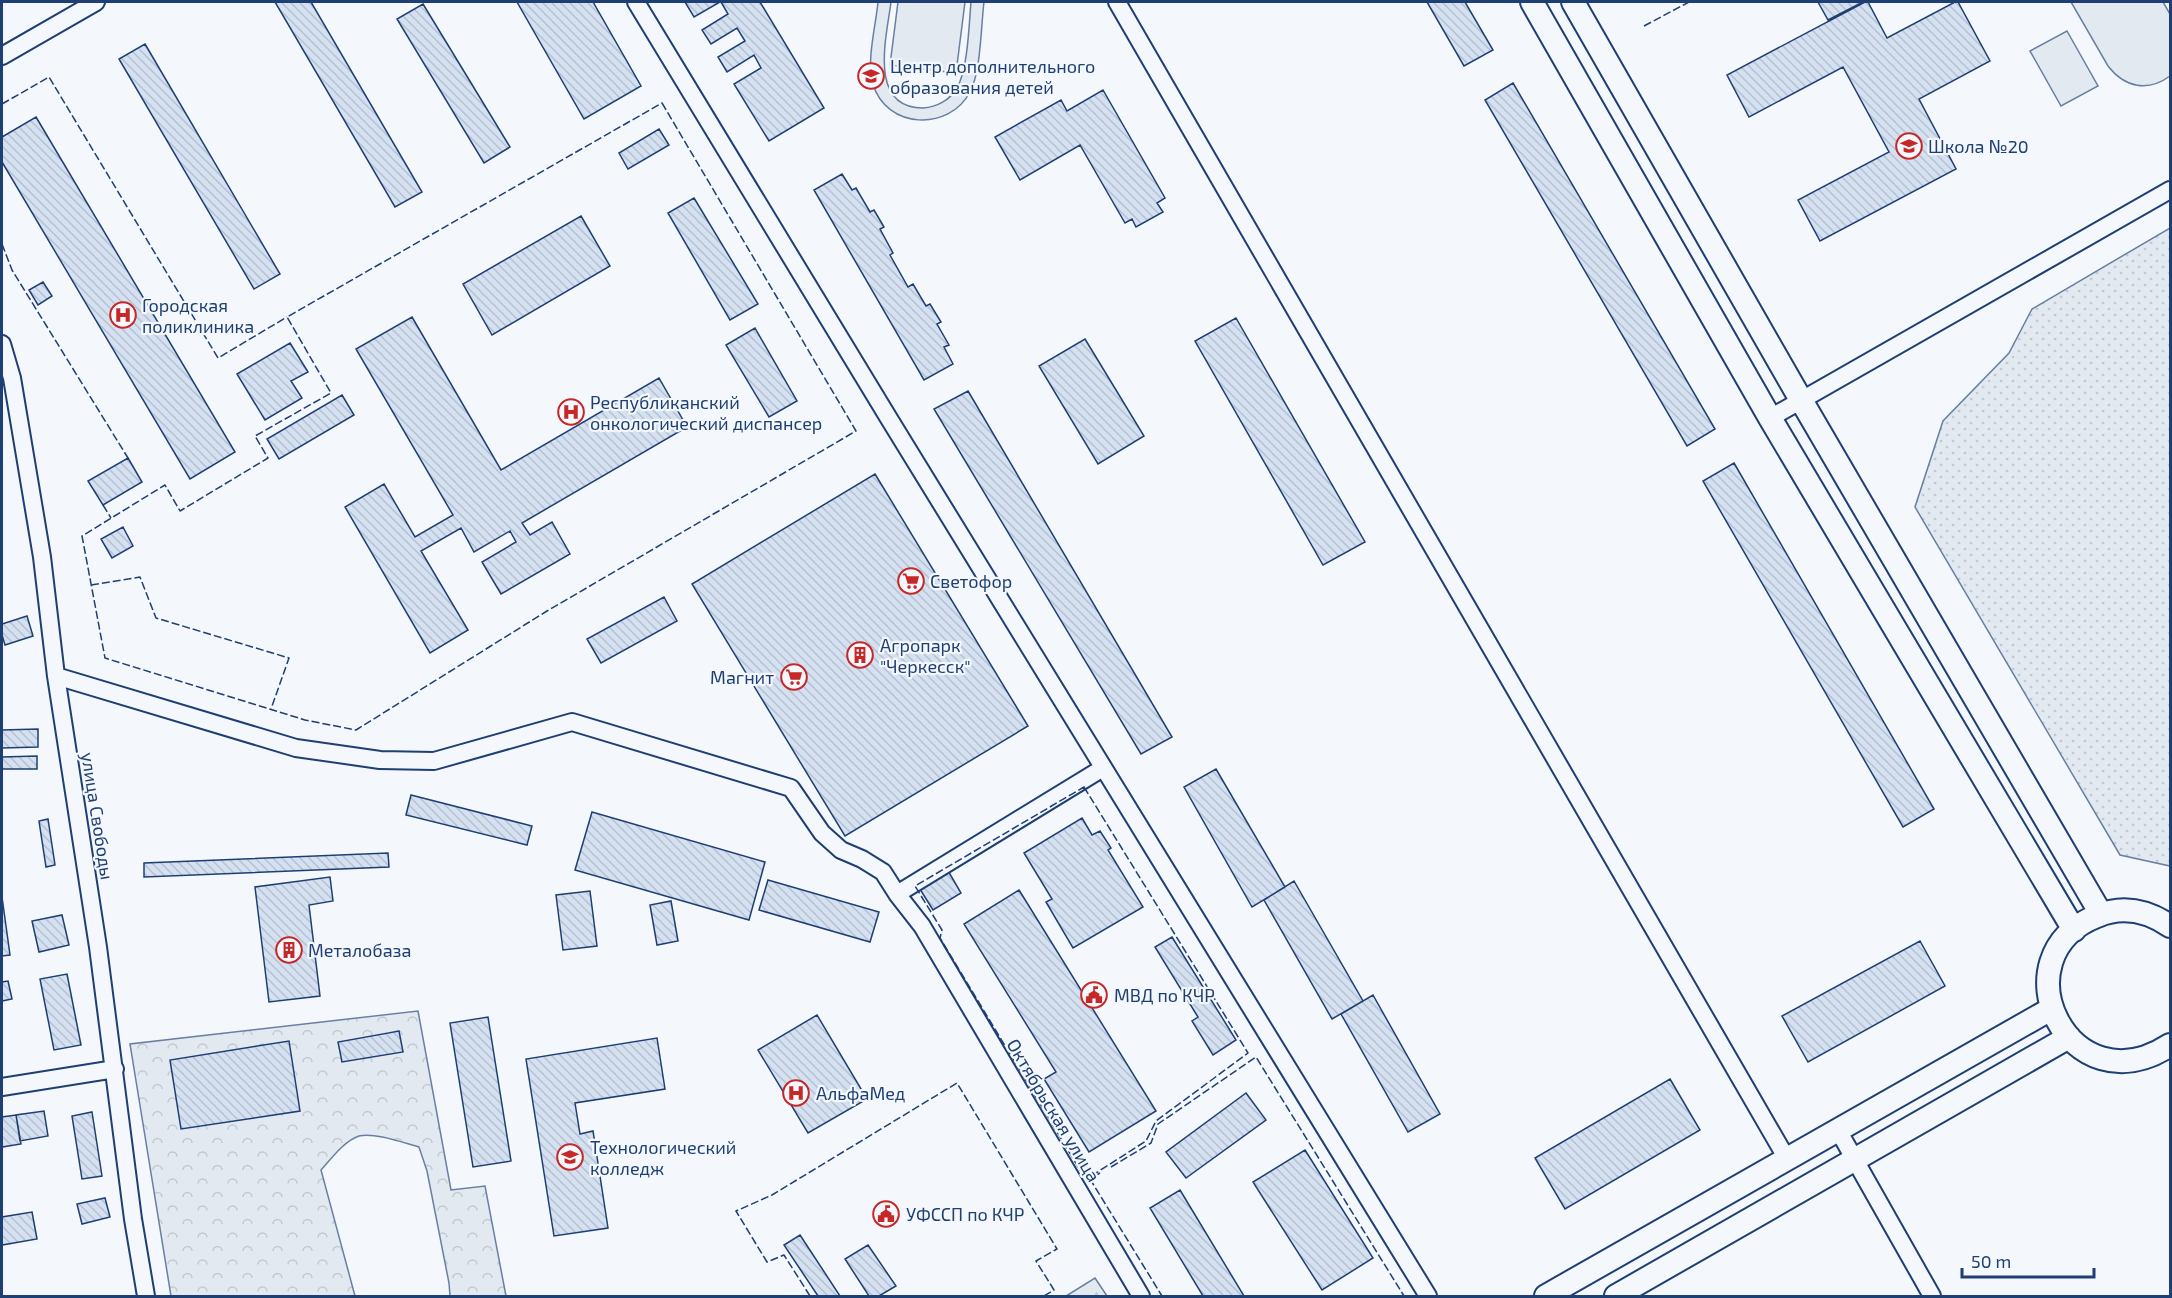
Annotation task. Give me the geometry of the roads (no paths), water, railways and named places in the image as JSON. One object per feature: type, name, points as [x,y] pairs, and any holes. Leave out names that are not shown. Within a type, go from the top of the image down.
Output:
[{"type":"street","points":[[2,56],[96,2]]},
{"type":"street","points":[[636,2],[1428,1296]]},
{"type":"street","points":[[1117,2],[1787,1159]]},
{"type":"street","points":[[1532,2],[1770,418],[2074,930]]},
{"type":"street","points":[[1573,2],[1801,400],[2101,914]]},
{"type":"street","points":[[1770,418],[2170,190]]},
{"type":"street","name":"улица Свободы","points":[[2,344],[12,378],[42,557],[57,676],[115,1069],[133,1220],[146,1296]]},
{"type":"street","name":"Октябрьская улица","points":[[57,676],[296,748],[380,760],[434,761],[572,722],[791,788],[822,833],[841,850],[862,858],[883,872],[922,926],[1141,1296]]},
{"type":"street","points":[[897,894],[1103,768]]},
{"type":"street","points":[[2170,926],[2157,917],[2133,910],[2108,911],[2085,921],[2065,937],[2052,959],[2047,983],[2051,1009],[2062,1031],[2081,1049],[2104,1059],[2129,1062],[2154,1056],[2170,1045]]},
{"type":"street","points":[[1546,1296],[2051,1009]]},
{"type":"street","points":[[1616,1296],[2069,1037]]},
{"type":"street","points":[[2,1087],[115,1069]]},
{"type":"street","points":[[1838,1130],[1932,1296]]},
{"type":"place","name":"Центр дополнительного образования детей","points":[[871,76]]},
{"type":"place","name":"Школа №20","points":[[1909,146]]},
{"type":"place","name":"Городская поликлиника","points":[[123,315]]},
{"type":"place","name":"Республиканский онкологический диспансер","points":[[571,412]]},
{"type":"place","name":"Светофор","points":[[911,581]]},
{"type":"place","name":"Агропарк \"Черкесск\"","points":[[860,655]]},
{"type":"place","name":"Магнит","points":[[794,677]]},
{"type":"place","name":"Металобаза","points":[[289,950]]},
{"type":"place","name":"МВД по КЧР","points":[[1094,995]]},
{"type":"place","name":"АльфаМед","points":[[796,1093]]},
{"type":"place","name":"Технологический колледж","points":[[570,1157]]},
{"type":"place","name":"УФССП по КЧР","points":[[886,1214]]}]
